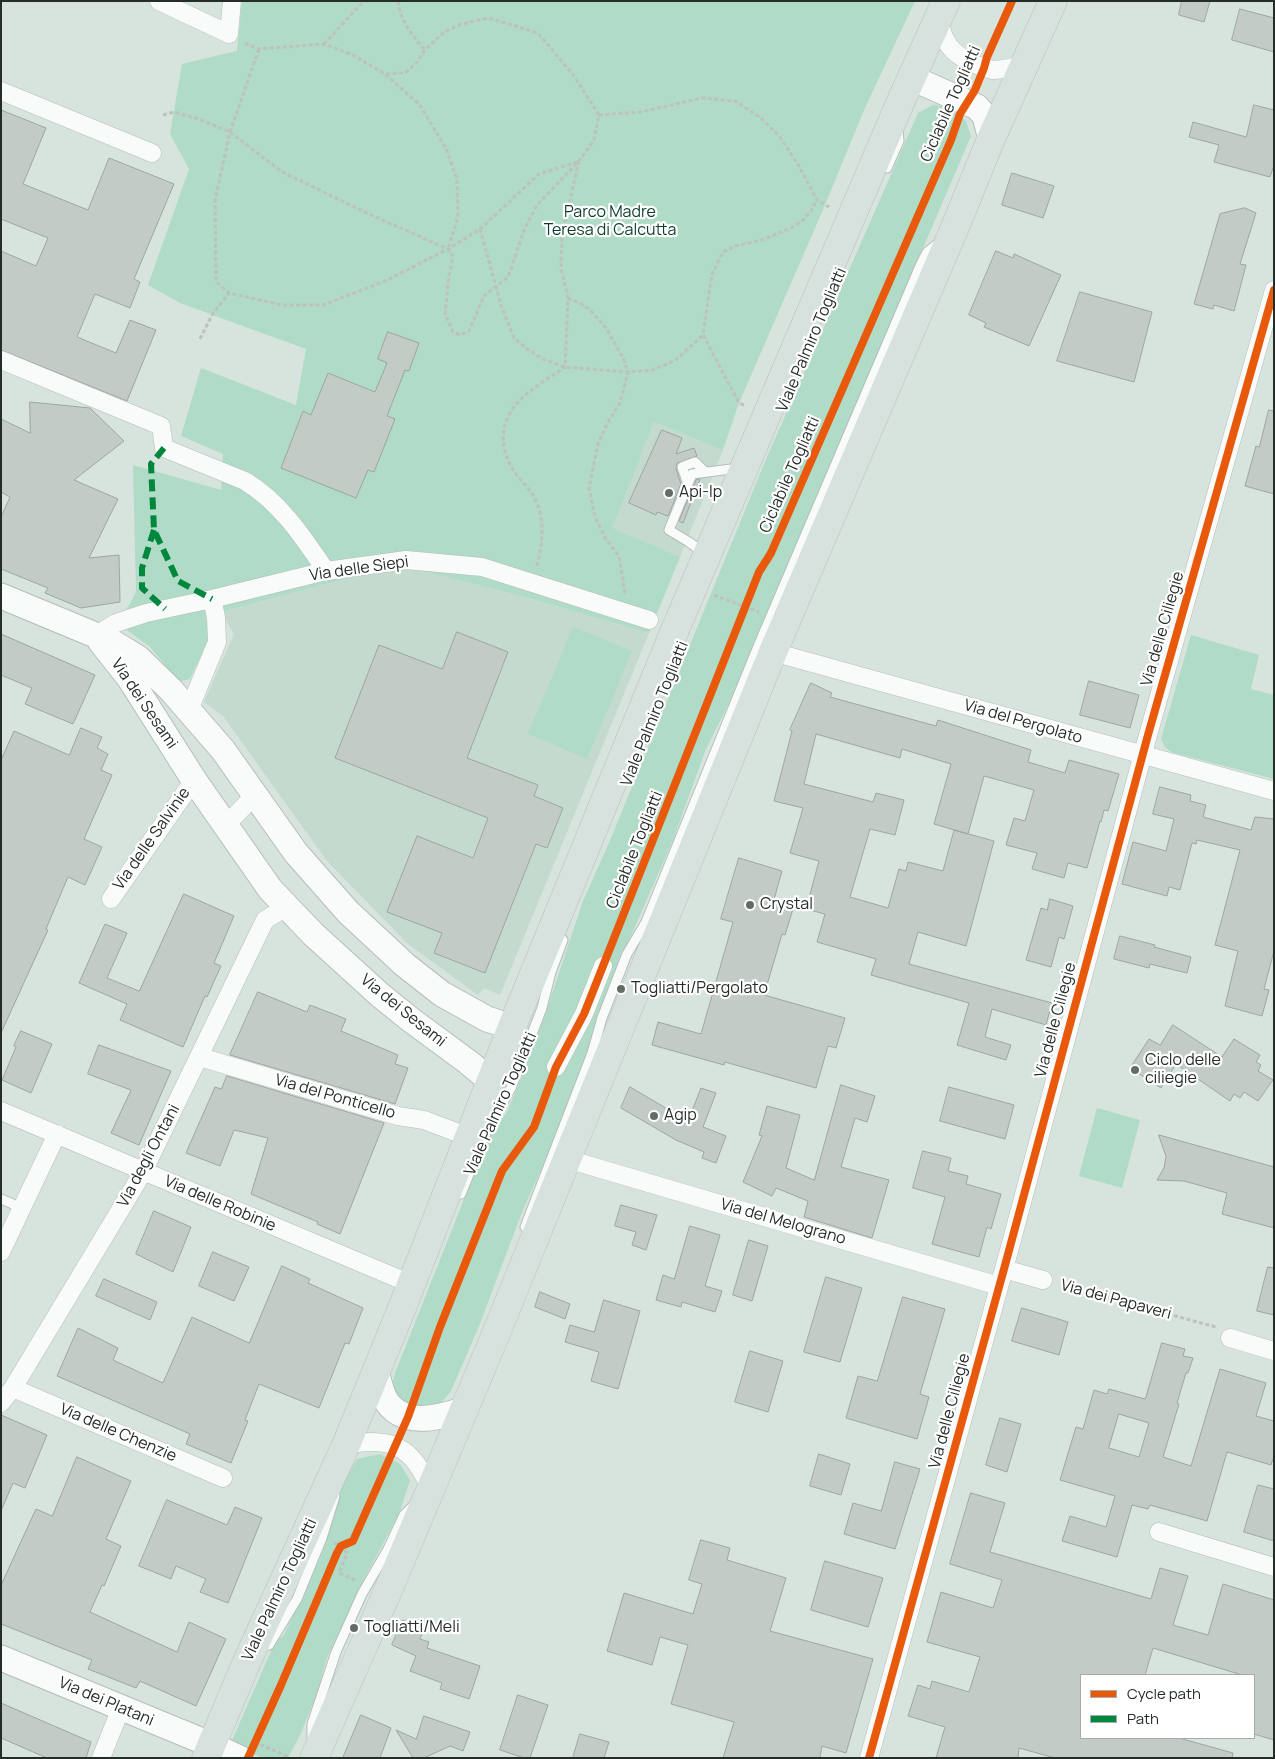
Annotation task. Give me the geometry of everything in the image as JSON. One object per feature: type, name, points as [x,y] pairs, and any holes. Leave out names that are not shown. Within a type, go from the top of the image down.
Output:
[{"type":"main road","points":[[306,1756],[372,1626],[463,1410],[493,1331],[568,1159],[773,652],[991,139],[1053,1]]},
{"type":"main road","name":"Viale Palmiro Togliatti","points":[[212,1743],[248,1659],[344,1449],[400,1313],[416,1283],[469,1137],[512,1027],[744,468],[942,8]]},
{"type":"street","points":[[159,1],[229,34],[232,1]]},
{"type":"street","points":[[942,8],[942,31],[946,42],[960,58],[992,70],[1024,65]]},
{"type":"street","points":[[912,78],[977,106],[984,116],[991,139]]},
{"type":"street","points":[[1,91],[152,154]]},
{"type":"street","name":"Via delle Ciliegie","points":[[869,1758],[1004,1269],[1142,755],[1274,290]]},
{"type":"street","points":[[1,360],[161,426],[164,448],[245,481],[278,506],[309,545],[326,572]]},
{"type":"street","name":"Via delle Siepi","points":[[95,636],[107,627],[131,617],[326,572],[406,560],[482,567],[649,620]]},
{"type":"street","points":[[1,596],[95,636]]},
{"type":"street","points":[[188,710],[218,642],[212,599]]},
{"type":"street","name":"Via dei Sesami","points":[[95,636],[119,645],[154,672],[223,750],[296,853],[315,876],[348,912],[393,955],[418,977],[465,1008],[487,1019],[512,1027]]},
{"type":"street","name":"Via dei Sesami","points":[[95,636],[130,679],[225,826],[270,889],[286,907],[380,996],[491,1081]]},
{"type":"street","name":"Via del Pergolato","points":[[773,652],[1274,791]]},
{"type":"street","name":"Via delle Salvinie","points":[[111,899],[194,780]]},
{"type":"street","points":[[225,826],[256,794]]},
{"type":"street","name":"Via degli Ontani","points":[[1,1404],[13,1388],[143,1172],[265,920],[286,907]]},
{"type":"street","points":[[556,1067],[584,1014],[603,966]]},
{"type":"street","name":"Via del Ponticello","points":[[200,1057],[398,1116],[424,1120],[469,1137]]},
{"type":"street","name":"Via delle Robinie","points":[[1,1111],[143,1172],[416,1283]]},
{"type":"street","points":[[1,1252],[57,1134]]},
{"type":"street","name":"Via del Melograno","points":[[568,1159],[999,1286]]},
{"type":"street","name":"Via dei Papaveri","points":[[1004,1269],[1043,1280]]},
{"type":"street","points":[[1225,1333],[1274,1351]]},
{"type":"street","points":[[376,1373],[385,1398],[390,1406],[400,1413],[422,1420],[463,1410]]},
{"type":"street","name":"Via delle Chenzie","points":[[13,1388],[222,1478]]},
{"type":"street","points":[[344,1449],[366,1441],[384,1442],[406,1452],[424,1472],[430,1489]]},
{"type":"street","points":[[1159,1532],[1274,1567]]},
{"type":"street","name":"Via dei Platani","points":[[1,1658],[121,1708],[212,1743],[249,1747]]},
{"type":"street","points":[[101,1758],[121,1708]]},
{"type":"lane","name":"Viale Palmiro Togliatti","points":[[883,177],[899,141],[897,110]]},
{"type":"lane","points":[[520,1238],[589,1062],[602,1018],[627,954],[646,922],[759,644],[916,275],[927,252],[953,232]]},
{"type":"lane","points":[[707,556],[669,530],[692,474],[744,468]]},
{"type":"lane","name":"Viale Palmiro Togliatti","points":[[459,1199],[487,1130],[511,1088],[542,1008],[551,972],[565,933]]},
{"type":"lane","points":[[1,1199],[22,1208]]},
{"type":"lane","name":"Viale Palmiro Togliatti","points":[[264,1655],[271,1640],[297,1599],[322,1538],[334,1501],[344,1449]]},
{"type":"lane","points":[[212,1743],[245,1693]]},
{"type":"path","points":[[324,44],[359,6],[366,1]]},
{"type":"path","points":[[398,1],[404,22],[414,38],[425,50]]},
{"type":"path","points":[[163,115],[174,112],[199,119],[230,132],[282,172],[371,215],[448,249],[454,256],[449,277],[445,313],[453,332],[460,335],[469,331],[484,296],[508,277],[525,228],[537,205],[579,161],[594,140],[599,115],[574,76],[538,34],[489,18],[461,24],[444,32],[425,50],[418,62],[405,72],[385,74]]},
{"type":"path","points":[[229,34],[259,49],[324,44],[353,55],[385,74],[419,104],[446,148],[457,179],[458,217],[448,249]]},
{"type":"path","points":[[259,49],[230,132],[215,200],[216,282],[229,293],[282,306],[323,305],[385,281],[448,249],[480,229],[539,174],[579,161]]},
{"type":"path","points":[[599,115],[641,112],[702,98],[735,101],[761,118],[780,136],[817,200],[829,207]]},
{"type":"path","points":[[565,367],[568,298],[561,268],[562,235],[579,161]]},
{"type":"path","points":[[744,406],[739,403],[703,335],[712,274],[723,252],[735,246],[762,240],[791,228],[802,221],[811,211],[817,200]]},
{"type":"path","points":[[480,229],[502,308],[514,338],[543,359],[565,367],[628,372],[652,370],[677,359],[703,335]]},
{"type":"path","points":[[200,339],[212,315],[229,293]]},
{"type":"path","points":[[568,298],[590,310],[606,328],[623,358],[628,372],[620,403],[609,420],[598,444],[589,488],[596,517],[606,539],[619,556],[625,595],[620,612]]},
{"type":"path","points":[[533,583],[543,541],[541,518],[534,496],[512,468],[502,446],[504,424],[515,407],[529,393],[565,367]]},
{"type":"path","points":[[711,594],[767,615]]},
{"type":"path","points":[[326,1539],[347,1553],[339,1573],[362,1582]]},
{"type":"path","points":[[249,1747],[260,1734]]},
{"type":"path","points":[[249,1747],[306,1756]]},
{"type":"shaded area","points":[[654,422],[723,450],[680,557],[611,529]]},
{"type":"shaded area","points":[[410,568],[521,596],[649,633],[500,995],[484,988],[478,995],[408,944],[327,861],[223,716],[204,702],[234,634],[221,612],[363,574]]},
{"type":"green space","name":"Parco Madre Teresa di Calcutta","points":[[242,1],[915,1],[864,110],[739,403],[723,450],[654,422],[612,528],[680,557],[649,633],[521,596],[410,568],[363,574],[221,612],[205,609],[209,639],[190,679],[181,681],[174,676],[150,647],[124,628],[127,609],[136,592],[133,465],[221,490],[223,454],[181,436],[201,368],[296,405],[306,349],[180,303],[148,285],[189,169],[170,134],[182,64],[237,51]]},
{"type":"green space","points":[[933,105],[952,107],[966,121],[971,136],[805,523],[737,687],[706,749],[673,840],[627,945],[549,1152],[522,1212],[479,1326],[451,1391],[438,1407],[425,1412],[398,1399],[392,1386],[395,1373],[488,1139],[507,1112],[521,1079],[544,1018],[583,901],[609,843],[764,464],[918,113]]},
{"type":"green space","points":[[573,627],[632,651],[587,759],[528,734]]},
{"type":"green space","points":[[1191,635],[1259,655],[1251,689],[1274,695],[1274,779],[1171,752],[1165,747],[1161,739]]},
{"type":"green space","points":[[1097,1108],[1140,1120],[1122,1188],[1079,1176]]},
{"type":"green space","points":[[380,1454],[400,1464],[410,1480],[399,1514],[365,1577],[326,1660],[318,1691],[300,1735],[288,1758],[263,1758],[230,1745],[275,1642],[284,1635],[322,1553],[340,1488],[357,1459]]},
{"type":"building","points":[[1182,1],[1210,1],[1204,22],[1179,15]]},
{"type":"building","points":[[1240,9],[1274,18],[1274,52],[1232,40]]},
{"type":"building","points":[[1254,105],[1274,110],[1274,165],[1270,177],[1214,162],[1219,145],[1189,137],[1193,122],[1246,137]]},
{"type":"building","points":[[1,110],[46,128],[23,184],[88,210],[109,158],[174,184],[134,279],[140,282],[130,308],[95,294],[77,337],[116,353],[130,320],[156,330],[127,401],[1,350],[1,251],[36,266],[48,238],[1,219]]},
{"type":"building","points":[[1012,173],[1054,186],[1043,218],[1002,205]]},
{"type":"building","points":[[1245,208],[1256,213],[1240,264],[1246,265],[1234,311],[1214,305],[1213,309],[1194,304],[1220,214]]},
{"type":"building","points":[[996,251],[1013,258],[1014,254],[1061,275],[1029,346],[984,327],[986,323],[969,315]]},
{"type":"building","points":[[1080,292],[1152,312],[1134,382],[1057,361]]},
{"type":"building","points":[[388,332],[419,343],[409,371],[405,370],[387,416],[395,419],[374,472],[368,470],[356,498],[281,468],[303,411],[311,415],[328,373],[375,392],[387,363],[378,359]]},
{"type":"building","points":[[30,402],[90,408],[124,441],[74,480],[118,499],[89,558],[119,555],[120,602],[81,608],[45,593],[48,588],[1,569],[1,517],[10,497],[1,492],[1,419],[30,433]]},
{"type":"building","points":[[1269,410],[1274,411],[1274,494],[1245,486],[1256,446],[1259,447]]},
{"type":"building","points":[[662,430],[682,438],[676,454],[694,448],[697,456],[677,463],[676,469],[681,484],[668,516],[657,512],[656,515],[629,503]]},
{"type":"building","points":[[700,479],[683,523],[679,521],[696,480]]},
{"type":"building","points":[[457,632],[508,652],[467,758],[538,785],[534,796],[563,808],[547,848],[536,844],[485,973],[434,953],[442,933],[387,912],[417,836],[473,858],[488,818],[335,758],[379,645],[442,669]]},
{"type":"building","points":[[1,634],[95,675],[73,724],[25,704],[32,688],[1,675]]},
{"type":"building","points":[[1089,681],[1139,695],[1130,728],[1080,715]]},
{"type":"building","points":[[811,683],[832,693],[830,697],[936,726],[938,720],[1031,750],[1028,762],[1065,773],[1069,760],[1119,774],[1108,811],[1104,810],[1100,821],[1087,868],[1068,863],[1064,878],[1032,869],[1037,853],[1006,845],[1014,818],[1025,821],[1034,790],[984,776],[968,834],[994,841],[966,946],[918,932],[909,964],[1052,1003],[1046,1025],[992,1009],[985,1037],[1011,1045],[1006,1060],[957,1045],[969,1003],[871,975],[876,959],[817,942],[825,914],[806,909],[819,861],[790,853],[803,808],[774,801],[792,731],[790,730]],"holes":[[[816,734],[900,758],[902,749],[951,764],[934,824],[954,830],[943,871],[908,862],[906,871],[899,869],[888,908],[850,897],[870,829],[895,835],[904,800],[876,793],[873,802],[804,784]]]},
{"type":"building","points":[[81,728],[102,737],[97,748],[108,754],[101,770],[112,775],[84,839],[102,847],[85,885],[68,877],[46,929],[48,930],[1,1033],[1,760],[14,731],[69,755]]},
{"type":"building","points":[[1160,787],[1191,795],[1190,801],[1206,805],[1203,817],[1251,830],[1255,817],[1274,819],[1274,951],[1264,989],[1269,990],[1262,1016],[1225,1006],[1238,951],[1215,945],[1240,850],[1197,840],[1196,844],[1192,843],[1180,890],[1169,887],[1167,896],[1122,884],[1133,842],[1166,851],[1174,819],[1153,814]]},
{"type":"building","points":[[739,858],[782,871],[773,903],[793,909],[785,935],[782,934],[764,995],[845,1018],[836,1048],[828,1046],[816,1088],[725,1062],[724,1065],[652,1045],[658,1022],[701,1034],[733,922],[721,919]]},
{"type":"building","points":[[184,894],[234,916],[214,963],[221,966],[207,997],[205,996],[183,1047],[120,1020],[127,1004],[79,983],[105,924],[127,933],[107,978],[139,991]]},
{"type":"building","points":[[1050,899],[1073,906],[1064,939],[1059,937],[1051,967],[1026,960],[1041,908],[1047,910]]},
{"type":"building","points":[[1120,936],[1191,957],[1187,973],[1150,964],[1149,968],[1114,959]]},
{"type":"building","points":[[258,992],[307,1012],[310,1005],[346,1019],[341,1031],[398,1055],[395,1064],[408,1068],[395,1104],[230,1055]]},
{"type":"building","points":[[1173,1025],[1222,1057],[1234,1039],[1260,1055],[1256,1062],[1261,1065],[1258,1071],[1273,1080],[1258,1101],[1244,1092],[1240,1098],[1234,1094],[1230,1101],[1176,1064],[1161,1088],[1130,1068],[1149,1039],[1160,1045]]},
{"type":"building","points":[[21,1031],[52,1044],[31,1093],[2,1080]]},
{"type":"building","points":[[99,1045],[171,1071],[139,1145],[111,1133],[131,1090],[88,1074]]},
{"type":"building","points":[[227,1076],[384,1123],[340,1234],[317,1224],[318,1222],[251,1194],[268,1138],[234,1130],[220,1166],[186,1153],[215,1087],[221,1089]]},
{"type":"building","points":[[841,1085],[875,1096],[867,1122],[855,1118],[841,1167],[889,1180],[872,1238],[804,1217],[808,1201],[776,1188],[772,1196],[743,1182],[762,1136],[759,1135],[767,1106],[800,1115],[786,1168],[814,1180]]},
{"type":"building","points":[[630,1087],[688,1121],[701,1088],[716,1093],[703,1127],[726,1136],[716,1163],[702,1158],[704,1152],[676,1140],[621,1108]]},
{"type":"building","points":[[949,1087],[1014,1105],[1005,1139],[940,1121]]},
{"type":"building","points":[[1159,1135],[1274,1167],[1274,1228],[1222,1214],[1227,1193],[1184,1181],[1157,1180],[1164,1168],[1166,1157]]},
{"type":"building","points":[[923,1151],[951,1158],[948,1171],[968,1176],[966,1184],[1001,1194],[991,1229],[987,1227],[979,1257],[932,1244],[945,1197],[913,1188]]},
{"type":"building","points":[[621,1205],[657,1215],[646,1250],[632,1245],[636,1232],[615,1226]]},
{"type":"building","points":[[154,1211],[191,1227],[173,1272],[136,1254]]},
{"type":"building","points":[[690,1226],[720,1235],[705,1286],[722,1291],[715,1312],[682,1302],[681,1307],[656,1300],[663,1275],[674,1279]]},
{"type":"building","points":[[749,1240],[768,1246],[752,1301],[733,1295]]},
{"type":"building","points":[[213,1252],[249,1267],[234,1301],[199,1286]]},
{"type":"building","points":[[282,1266],[310,1279],[308,1283],[363,1308],[349,1344],[345,1343],[319,1408],[259,1384],[245,1420],[248,1421],[231,1463],[186,1444],[190,1434],[57,1376],[78,1328],[118,1348],[113,1360],[163,1383],[192,1317],[249,1343]]},
{"type":"building","points":[[1268,1267],[1274,1268],[1274,1315],[1257,1311]]},
{"type":"building","points":[[826,1277],[862,1288],[840,1362],[804,1352]]},
{"type":"building","points":[[104,1279],[157,1302],[150,1320],[96,1296]]},
{"type":"building","points":[[540,1292],[570,1304],[565,1319],[535,1307]]},
{"type":"building","points":[[903,1297],[945,1309],[920,1394],[929,1397],[917,1439],[846,1418],[858,1376],[877,1381]]},
{"type":"building","points":[[604,1300],[640,1311],[618,1389],[591,1381],[599,1352],[565,1342],[570,1325],[594,1332]]},
{"type":"building","points":[[1022,1308],[1068,1322],[1059,1355],[1012,1341]]},
{"type":"building","points":[[1162,1343],[1185,1349],[1183,1356],[1193,1358],[1188,1373],[1186,1373],[1163,1457],[1191,1466],[1220,1369],[1266,1383],[1256,1416],[1274,1421],[1274,1456],[1271,1465],[1227,1452],[1207,1521],[1150,1505],[1148,1509],[1132,1505],[1117,1557],[1062,1541],[1070,1516],[1106,1527],[1115,1496],[1060,1480],[1076,1427],[1083,1429],[1094,1390],[1107,1394],[1109,1389],[1145,1399]],"holes":[[[1119,1414],[1149,1423],[1139,1457],[1109,1448]]]},
{"type":"building","points":[[750,1351],[783,1361],[768,1412],[735,1402]]},
{"type":"building","points":[[1,1415],[47,1435],[25,1488],[13,1483],[1,1511]]},
{"type":"building","points":[[1000,1418],[1021,1424],[1007,1472],[986,1465]]},
{"type":"building","points":[[819,1454],[850,1464],[841,1495],[810,1486]]},
{"type":"building","points":[[77,1457],[131,1481],[106,1539],[121,1546],[104,1586],[102,1585],[90,1612],[177,1652],[189,1622],[226,1639],[196,1706],[140,1681],[136,1688],[88,1669],[92,1660],[1,1624],[1,1585],[36,1509],[52,1516]]},
{"type":"building","points":[[895,1462],[920,1469],[895,1549],[844,1534],[853,1503],[881,1511]]},
{"type":"building","points":[[1258,1485],[1274,1489],[1274,1541],[1244,1532]]},
{"type":"building","points":[[971,1493],[1005,1503],[990,1552],[1151,1599],[1160,1568],[1188,1576],[1173,1625],[1208,1635],[1223,1584],[1274,1600],[1274,1740],[1255,1734],[1255,1674],[1239,1674],[1153,1648],[1145,1674],[1080,1674],[1080,1739],[1183,1739],[1233,1753],[1232,1758],[1055,1758],[1019,1748],[1018,1758],[936,1758],[945,1727],[908,1716],[918,1685],[930,1689],[932,1681],[969,1692],[980,1657],[927,1642],[941,1592],[993,1608],[1002,1580],[950,1564]]},
{"type":"building","points":[[167,1500],[227,1525],[235,1507],[262,1518],[228,1603],[200,1592],[206,1579],[176,1566],[171,1579],[139,1566]]},
{"type":"building","points":[[701,1540],[730,1548],[727,1560],[786,1578],[770,1631],[873,1659],[846,1753],[822,1746],[820,1758],[723,1758],[734,1722],[671,1704],[688,1645],[660,1637],[652,1665],[607,1651],[624,1593],[693,1614],[702,1584],[689,1580]]},
{"type":"building","points":[[825,1561],[883,1578],[868,1627],[811,1610]]},
{"type":"building","points":[[403,1620],[424,1629],[420,1639],[429,1642],[427,1648],[480,1666],[469,1699],[440,1689],[442,1683],[410,1671],[416,1656],[392,1645]]},
{"type":"building","points":[[518,1695],[548,1705],[530,1758],[524,1758],[500,1750]]},
{"type":"building","points":[[1,1703],[91,1742],[86,1758],[47,1758],[1,1738]]},
{"type":"building","points":[[361,1715],[391,1728],[380,1758],[343,1758]]},
{"type":"building","points":[[424,1716],[470,1732],[463,1751],[450,1746],[424,1758],[413,1758],[396,1730],[416,1739]]},
{"type":"building","points":[[580,1734],[609,1742],[604,1758],[573,1758]]},
{"type":"marked path","points":[[164,448],[151,464],[154,530],[178,581],[212,599]]},
{"type":"marked path","points":[[154,530],[142,568],[142,588],[165,609]]},
{"type":"cycle path","name":"Ciclabile Togliatti","points":[[248,1758],[337,1553],[341,1546],[353,1541],[408,1417],[440,1327],[502,1171],[534,1127],[556,1067],[584,1014],[759,572],[771,553],[951,140],[960,114],[975,90],[987,57],[1012,1]]},
{"type":"cycle path","points":[[869,1758],[1004,1269],[1148,735],[1274,290]]},
{"type":"place","name":"Api-Ip","points":[[669,493]]},
{"type":"place","name":"Crystal","points":[[750,905]]},
{"type":"place","name":"Togliatti/Pergolato","points":[[621,989]]},
{"type":"place","name":"Ciclo delle ciliegie","points":[[1135,1070]]},
{"type":"place","name":"Agip","points":[[654,1116]]},
{"type":"place","name":"Togliatti/Meli","points":[[354,1628]]}]
